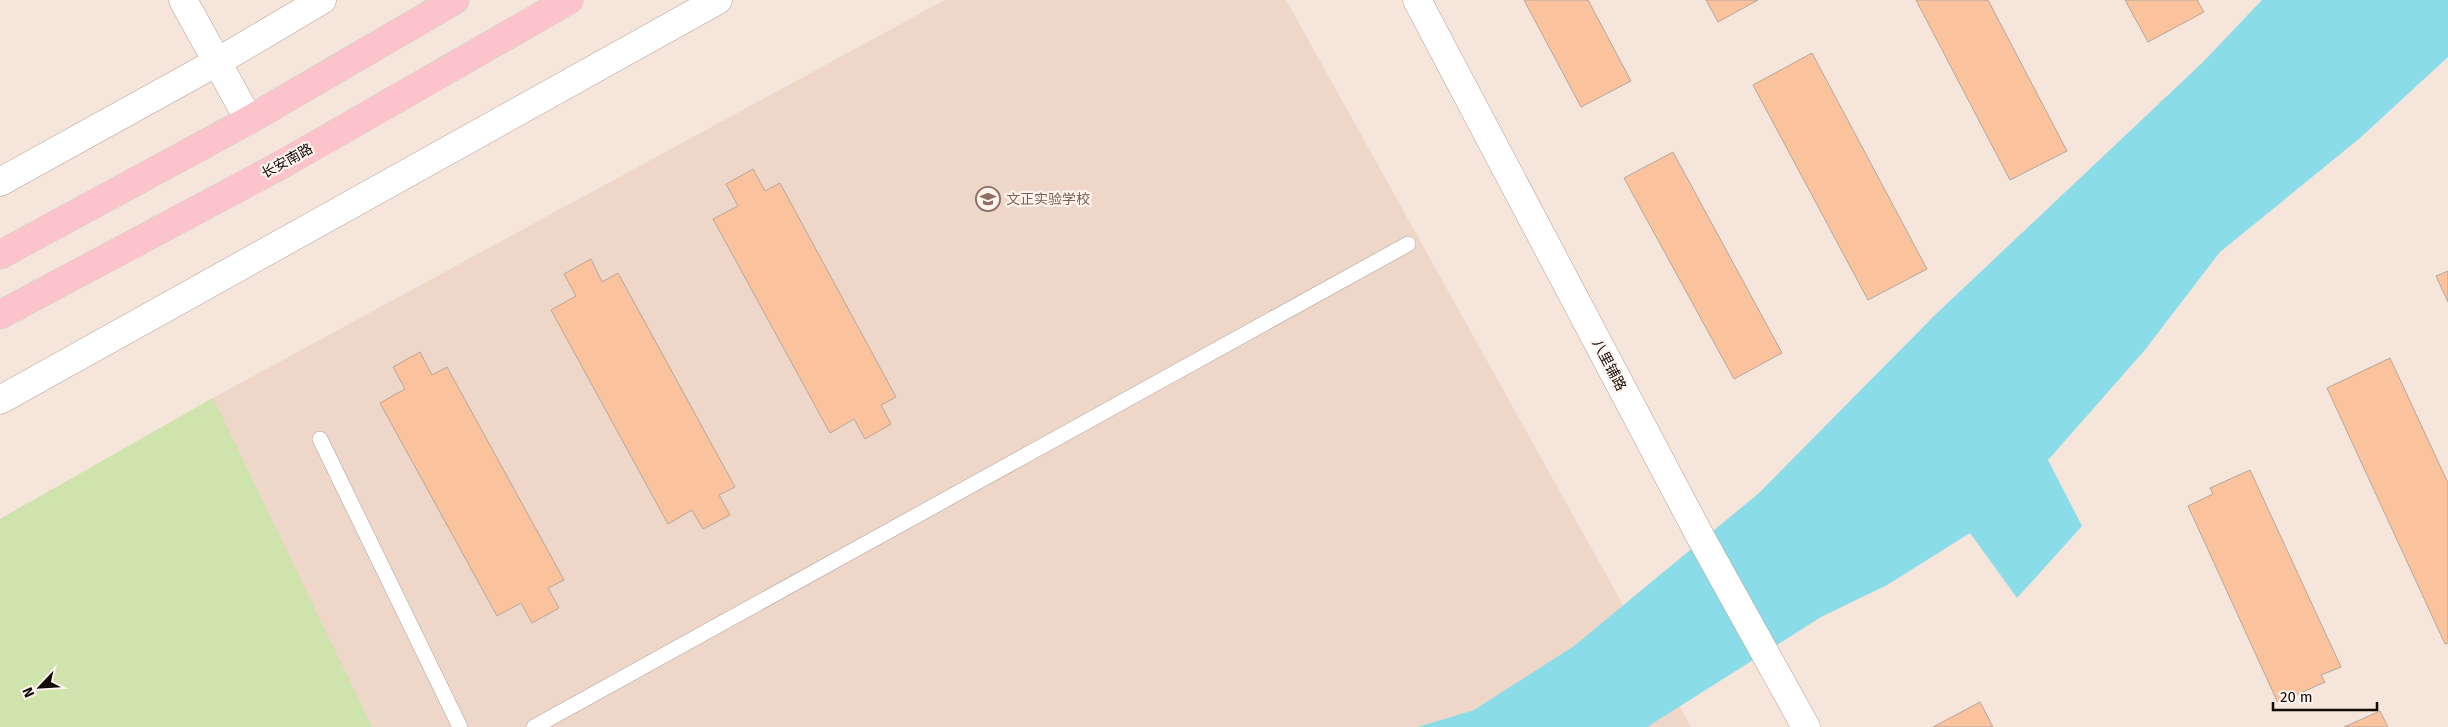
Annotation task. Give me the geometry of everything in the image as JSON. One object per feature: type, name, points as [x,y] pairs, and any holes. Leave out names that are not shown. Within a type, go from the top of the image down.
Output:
[{"type":"main road","points":[[0,255],[249,120],[455,0]]},
{"type":"main road","name":"长安南路","points":[[0,315],[281,166],[569,0]]},
{"type":"street","points":[[183,0],[249,120]]},
{"type":"street","points":[[0,182],[217,62],[322,0]]},
{"type":"street","points":[[0,400],[718,0]]},
{"type":"street","name":"八里铺路","points":[[1417,0],[1700,536],[1770,666],[1806,727]]},
{"type":"lane","points":[[534,727],[1408,244]]},
{"type":"lane","points":[[320,439],[460,727]]},
{"type":"shaded area","name":"文正实验学校","points":[[945,0],[1286,0],[1691,727],[14,727],[0,519],[213,398]]},
{"type":"green space","points":[[213,398],[372,727],[0,727],[0,519]]},
{"type":"water","points":[[2262,0],[2448,0],[2448,57],[2360,138],[2220,252],[2144,351],[2048,460],[2082,526],[2017,598],[1970,533],[1887,585],[1821,617],[1647,727],[1418,727],[1474,710],[1574,646],[1759,493],[1935,315],[2203,62]]},
{"type":"building","points":[[1524,0],[1588,0],[1631,81],[1581,107]]},
{"type":"building","points":[[1706,0],[1758,0],[1718,22]]},
{"type":"building","points":[[1916,0],[1988,0],[2067,151],[2010,180]]},
{"type":"building","points":[[2125,0],[2197,0],[2204,12],[2148,42]]},
{"type":"building","points":[[1812,53],[1927,269],[1868,300],[1753,85]]},
{"type":"building","points":[[1673,152],[1782,353],[1734,379],[1624,178]]},
{"type":"building","points":[[753,169],[765,191],[780,183],[896,397],[881,405],[891,424],[865,439],[854,419],[830,433],[713,219],[738,206],[726,184]]},
{"type":"building","points":[[591,259],[602,282],[618,273],[735,487],[719,495],[730,515],[703,529],[692,510],[668,524],[551,310],[576,296],[564,274]]},
{"type":"building","points":[[2448,271],[2448,302],[2436,276]]},
{"type":"building","points":[[420,352],[432,375],[447,367],[564,580],[548,588],[559,608],[532,623],[521,603],[497,616],[380,403],[405,389],[393,367]]},
{"type":"building","points":[[2390,358],[2448,483],[2448,643],[2445,644],[2327,388]]},
{"type":"building","points":[[2250,470],[2341,667],[2321,675],[2325,682],[2278,703],[2188,506],[2213,494],[2210,488]]},
{"type":"building","points":[[1980,702],[1993,727],[1933,727]]},
{"type":"building","points":[[2380,711],[2388,727],[2344,727]]},
{"type":"place","name":"文正实验学校","points":[[988,199]]}]
